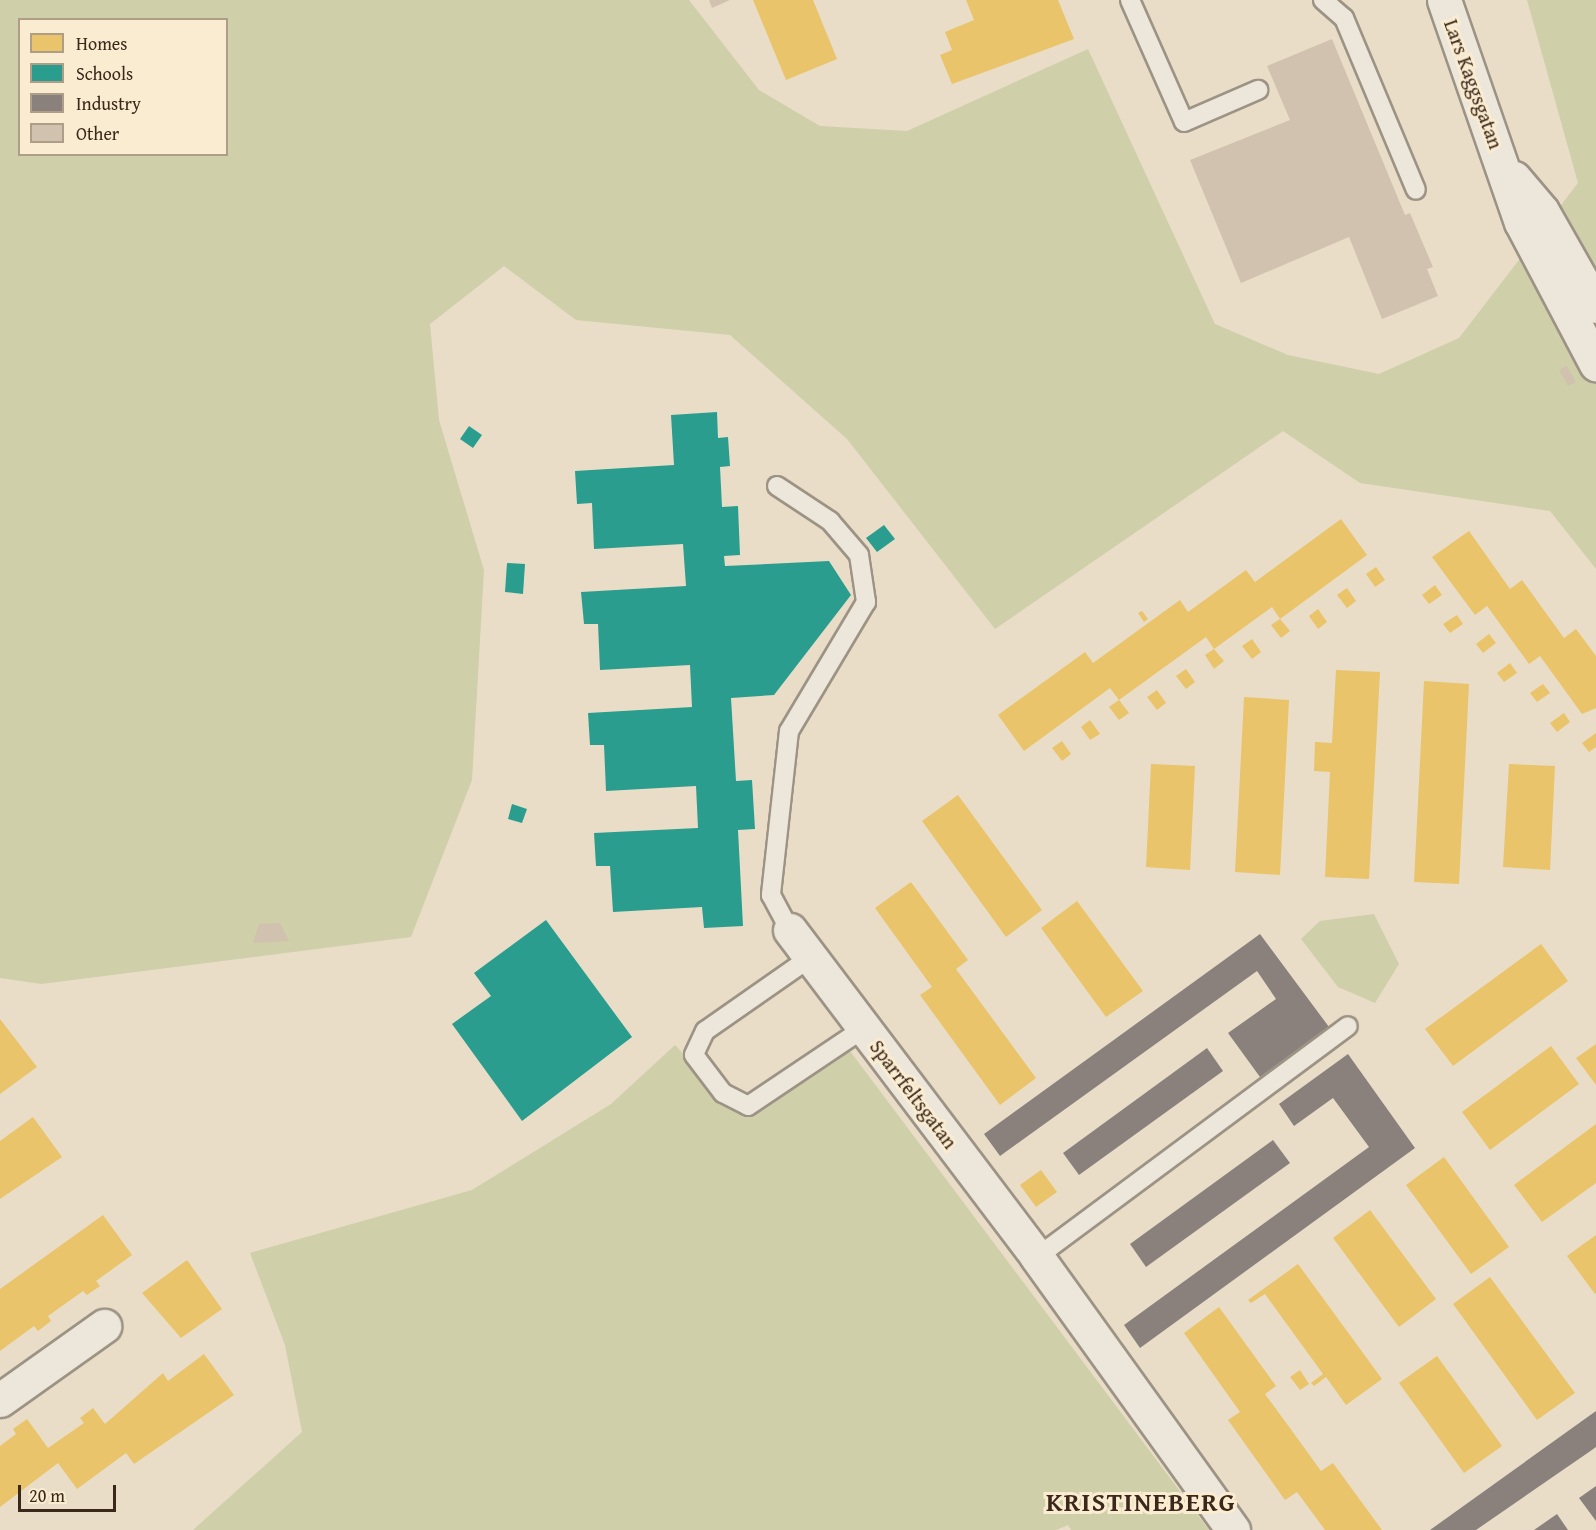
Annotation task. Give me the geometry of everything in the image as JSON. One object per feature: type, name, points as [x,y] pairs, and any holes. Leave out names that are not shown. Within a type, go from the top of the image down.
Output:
[{"type":"street","name":"Lars Kaggsgatan","points":[[1444,0],[1479,110],[1506,167],[1521,222],[1596,364]]},
{"type":"street","name":"Lars Kaggsgatan","points":[[1506,167],[1542,211],[1596,306]]},
{"type":"street","name":"Sparrfeltsgatan","points":[[790,930],[1037,1257],[1233,1530]]},
{"type":"street","points":[[0,1400],[104,1326]]},
{"type":"lane","points":[[1130,0],[1184,122],[1258,90]]},
{"type":"lane","points":[[1323,0],[1344,18],[1416,190]]},
{"type":"lane","points":[[777,486],[830,521],[860,555],[866,602],[789,731],[771,895],[790,930]]},
{"type":"lane","points":[[811,957],[705,1030],[694,1054],[723,1093],[748,1106],[864,1028]]},
{"type":"lane","points":[[1037,1257],[1348,1026]]},
{"type":"green space","points":[[0,0],[689,0],[759,90],[820,126],[907,131],[1088,49],[1215,324],[1288,355],[1379,374],[1459,338],[1578,183],[1527,0],[1596,0],[1596,569],[1550,511],[1360,483],[1283,431],[995,629],[847,439],[730,335],[576,320],[504,266],[430,324],[439,420],[484,570],[472,780],[411,937],[41,984],[0,978]]},
{"type":"green space","points":[[1374,914],[1399,964],[1375,1003],[1338,987],[1301,939],[1320,921]]},
{"type":"green space","points":[[675,1045],[743,1117],[847,1047],[1209,1530],[1071,1530],[1068,1525],[1056,1530],[193,1530],[302,1432],[285,1345],[250,1253],[472,1190],[611,1104]]},
{"type":"building: Homes","points":[[753,0],[813,0],[837,59],[786,80]]},
{"type":"building: Homes","points":[[966,0],[1058,0],[1074,39],[952,84],[940,55],[952,50],[945,32],[974,20]]},
{"type":"building: Homes","points":[[1341,519],[1367,555],[1280,619],[1272,607],[1214,649],[1206,637],[1119,700],[1110,688],[1024,751],[998,715],[1085,652],[1093,663],[1180,600],[1188,612],[1246,570],[1255,582]]},
{"type":"building: Homes","points":[[1469,531],[1510,589],[1522,580],[1564,638],[1576,629],[1596,656],[1596,708],[1582,714],[1540,656],[1529,664],[1487,606],[1475,615],[1432,557]]},
{"type":"building: Homes","points":[[1376,567],[1385,580],[1375,587],[1366,574]]},
{"type":"building: Homes","points":[[1435,585],[1442,595],[1429,604],[1422,595]]},
{"type":"building: Homes","points":[[1347,588],[1356,601],[1347,608],[1337,595]]},
{"type":"building: Homes","points":[[1318,609],[1327,622],[1318,629],[1309,616]]},
{"type":"building: Homes","points":[[1142,611],[1148,619],[1144,622],[1138,613]]},
{"type":"building: Homes","points":[[1457,615],[1463,624],[1450,633],[1443,624]]},
{"type":"building: Homes","points":[[1280,619],[1290,631],[1281,638],[1271,625]]},
{"type":"building: Homes","points":[[1489,634],[1496,643],[1483,653],[1476,644]]},
{"type":"building: Homes","points":[[1252,639],[1261,652],[1252,659],[1242,646]]},
{"type":"building: Homes","points":[[1214,649],[1224,661],[1214,669],[1205,655]]},
{"type":"building: Homes","points":[[1510,663],[1517,673],[1504,682],[1497,673]]},
{"type":"building: Homes","points":[[1186,669],[1195,682],[1186,689],[1176,676]]},
{"type":"building: Homes","points":[[1336,670],[1380,672],[1369,879],[1325,877],[1330,772],[1314,771],[1315,742],[1332,743]]},
{"type":"building: Homes","points":[[1424,681],[1469,684],[1459,884],[1414,882]]},
{"type":"building: Homes","points":[[1543,684],[1550,693],[1537,702],[1530,693]]},
{"type":"building: Homes","points":[[1157,690],[1166,703],[1157,710],[1147,697]]},
{"type":"building: Homes","points":[[1244,697],[1289,700],[1280,875],[1235,872]]},
{"type":"building: Homes","points":[[1119,700],[1129,713],[1119,720],[1109,707]]},
{"type":"building: Homes","points":[[1564,713],[1570,722],[1557,732],[1550,723]]},
{"type":"building: Homes","points":[[1090,720],[1100,734],[1090,740],[1081,727]]},
{"type":"building: Homes","points":[[1596,733],[1596,747],[1589,752],[1582,743]]},
{"type":"building: Homes","points":[[1062,741],[1071,754],[1062,761],[1052,748]]},
{"type":"building: Homes","points":[[1151,764],[1195,766],[1190,870],[1146,867]]},
{"type":"building: Homes","points":[[1509,764],[1555,766],[1550,870],[1503,867]]},
{"type":"building: Homes","points":[[958,795],[1042,910],[1006,937],[922,821]]},
{"type":"building: Homes","points":[[911,882],[968,960],[956,969],[1036,1078],[1000,1105],[920,995],[932,987],[875,908]]},
{"type":"building: Homes","points":[[1077,901],[1143,991],[1106,1017],[1041,928]]},
{"type":"building: Homes","points":[[1541,944],[1568,981],[1453,1066],[1425,1029]]},
{"type":"building: Homes","points":[[0,1019],[37,1067],[0,1094]]},
{"type":"building: Homes","points":[[1596,1044],[1596,1085],[1576,1058]]},
{"type":"building: Homes","points":[[1551,1046],[1579,1084],[1490,1150],[1462,1112]]},
{"type":"building: Homes","points":[[33,1117],[62,1157],[0,1199],[0,1141]]},
{"type":"building: Homes","points":[[1596,1124],[1596,1183],[1542,1222],[1514,1185]]},
{"type":"building: Homes","points":[[1444,1157],[1509,1247],[1471,1274],[1406,1185]]},
{"type":"building: Homes","points":[[1041,1170],[1057,1192],[1036,1207],[1020,1185]]},
{"type":"building: Homes","points":[[1370,1210],[1436,1299],[1399,1327],[1333,1238]]},
{"type":"building: Homes","points":[[103,1215],[132,1255],[96,1281],[100,1286],[87,1295],[83,1291],[48,1316],[51,1321],[38,1331],[34,1326],[0,1351],[0,1289]]},
{"type":"building: Homes","points":[[1596,1235],[1596,1293],[1595,1294],[1567,1256]]},
{"type":"building: Homes","points":[[187,1260],[222,1309],[181,1338],[142,1293]]},
{"type":"building: Homes","points":[[1298,1264],[1382,1379],[1346,1405],[1326,1377],[1314,1386],[1311,1383],[1323,1374],[1265,1294],[1251,1303],[1248,1300]]},
{"type":"building: Homes","points":[[1490,1277],[1575,1393],[1537,1420],[1453,1304]]},
{"type":"building: Homes","points":[[1219,1307],[1276,1386],[1265,1394],[1321,1471],[1333,1463],[1382,1530],[1325,1530],[1297,1492],[1285,1500],[1228,1420],[1240,1412],[1184,1333]]},
{"type":"building: Homes","points":[[204,1354],[234,1395],[134,1464],[126,1453],[77,1489],[58,1463],[0,1507],[0,1446],[16,1434],[13,1429],[27,1419],[48,1448],[84,1423],[80,1418],[93,1408],[105,1424],[163,1373],[168,1381]]},
{"type":"building: Homes","points":[[1437,1356],[1502,1446],[1464,1473],[1399,1383]]},
{"type":"building: Homes","points":[[1300,1370],[1309,1384],[1300,1390],[1290,1377]]},
{"type":"building: Schools","points":[[717,412],[718,438],[728,437],[730,466],[720,467],[722,507],[738,506],[740,555],[724,556],[725,566],[829,561],[851,595],[774,695],[731,698],[736,781],[752,780],[755,829],[738,830],[743,926],[704,928],[702,907],[613,912],[610,866],[596,866],[594,833],[698,828],[696,786],[606,791],[604,745],[590,745],[588,713],[692,707],[690,665],[600,670],[598,624],[584,624],[581,592],[686,586],[683,544],[594,549],[592,503],[577,504],[575,471],[674,465],[671,415]]},
{"type":"building: Schools","points":[[469,426],[482,435],[473,448],[460,439]]},
{"type":"building: Schools","points":[[884,525],[895,539],[877,552],[866,538]]},
{"type":"building: Schools","points":[[507,563],[525,564],[523,594],[505,592]]},
{"type":"building: Schools","points":[[512,804],[527,809],[522,823],[508,819]]},
{"type":"building: Schools","points":[[546,920],[632,1037],[522,1121],[452,1024],[491,996],[474,973]]},
{"type":"building: Industry","points":[[1260,934],[1329,1027],[1260,1077],[1228,1033],[1276,999],[1257,971],[1000,1156],[984,1134]]},
{"type":"building: Industry","points":[[1207,1048],[1223,1071],[1079,1175],[1063,1153]]},
{"type":"building: Industry","points":[[1348,1054],[1415,1148],[1140,1348],[1124,1325],[1369,1147],[1333,1098],[1294,1126],[1279,1104]]},
{"type":"building: Industry","points":[[1273,1140],[1290,1163],[1146,1267],[1130,1244]]},
{"type":"building: Industry","points":[[1596,1411],[1596,1447],[1476,1530],[1430,1530]]},
{"type":"building: Industry","points":[[1596,1486],[1596,1521],[1579,1498]]},
{"type":"building: Industry","points":[[1557,1514],[1568,1530],[1534,1530]]},
{"type":"building: Other","points":[[709,0],[730,0],[712,8]]},
{"type":"building: Other","points":[[1332,39],[1405,215],[1410,213],[1433,267],[1427,269],[1438,296],[1382,319],[1349,237],[1241,283],[1190,160],[1290,120],[1267,66]]},
{"type":"building: Other","points":[[1567,366],[1576,382],[1568,386],[1559,370]]},
{"type":"building: Other","points":[[280,923],[289,941],[253,943],[259,924]]},
{"type":"district","name":"KRISTINEBERG","points":[[1141,1502]]}]
